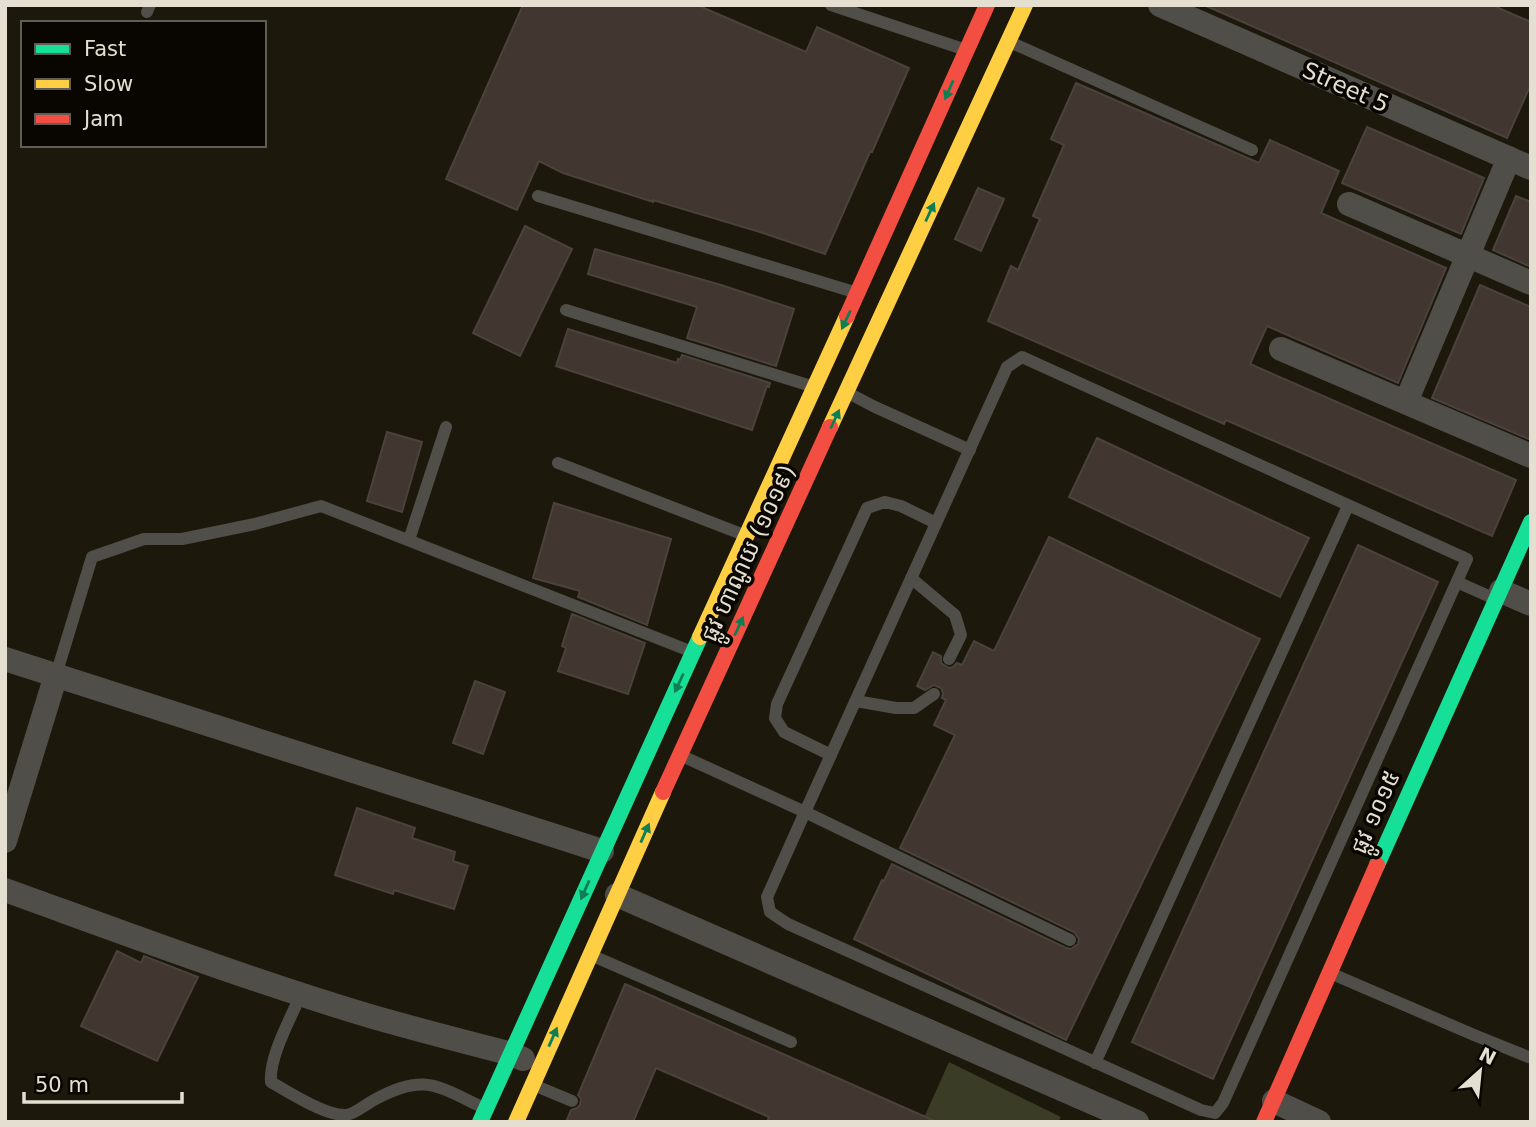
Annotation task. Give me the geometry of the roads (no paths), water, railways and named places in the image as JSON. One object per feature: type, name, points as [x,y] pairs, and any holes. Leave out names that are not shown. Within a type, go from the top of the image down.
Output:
[{"type":"main road","name":"ផ្លូវ ហាណូយ (១០១៩)","points":[[483,1115],[602,851],[666,747],[829,385],[858,293],[987,5]]},
{"type":"main road","name":"ផ្លូវ ហាណូយ (១០១៩)","points":[[516,1122],[617,895],[666,747],[693,652],[746,536],[829,385],[1025,5]]},
{"type":"main road","name":"ផ្លូវ ១០១៥","points":[[1269,1112],[1412,784],[1531,522]]},
{"type":"street","name":"Street 5","points":[[1160,5],[1520,163]]},
{"type":"street","points":[[1406,402],[1468,256],[1520,163]]},
{"type":"street","points":[[1349,204],[1531,283]]},
{"type":"street","points":[[1281,349],[1531,456]]},
{"type":"street","points":[[1498,595],[1531,604]]},
{"type":"street","points":[[5,659],[602,851]]},
{"type":"street","points":[[5,841],[56,675]]},
{"type":"street","points":[[5,890],[301,994],[373,1017],[512,1054],[536,1076]]},
{"type":"street","points":[[617,895],[1137,1122]]},
{"type":"street","points":[[1269,1112],[1319,1122]]},
{"type":"lane","points":[[831,5],[967,50]]},
{"type":"lane","points":[[1008,41],[1252,149]]},
{"type":"lane","points":[[538,196],[858,293]]},
{"type":"lane","points":[[566,310],[829,385],[970,450]]},
{"type":"lane","points":[[1022,357],[1467,559],[1223,1103],[1216,1113],[1201,1110],[1095,1063],[788,924],[770,912],[767,897],[970,450],[1007,366],[1022,357]]},
{"type":"lane","points":[[409,540],[446,427]]},
{"type":"lane","points":[[558,463],[746,536]]},
{"type":"lane","points":[[831,755],[784,732],[775,718],[778,704],[867,508],[885,502],[901,506],[936,523]]},
{"type":"lane","points":[[56,675],[92,557],[144,539],[182,539],[255,524],[321,506],[693,652]]},
{"type":"lane","points":[[1095,1063],[1348,506]]},
{"type":"lane","points":[[911,578],[956,615],[961,635],[950,659]]},
{"type":"lane","points":[[1457,583],[1498,595]]},
{"type":"lane","points":[[856,701],[896,708],[914,708],[934,694]]},
{"type":"lane","points":[[666,747],[1070,940]]},
{"type":"lane","points":[[589,955],[791,1042]]},
{"type":"lane","points":[[1330,972],[1531,1058]]},
{"type":"lane","points":[[301,994],[273,1060],[271,1082],[331,1113],[348,1115],[398,1088],[419,1084],[435,1085],[483,1115]]},
{"type":"lane","points":[[536,1076],[572,1101]]}]
